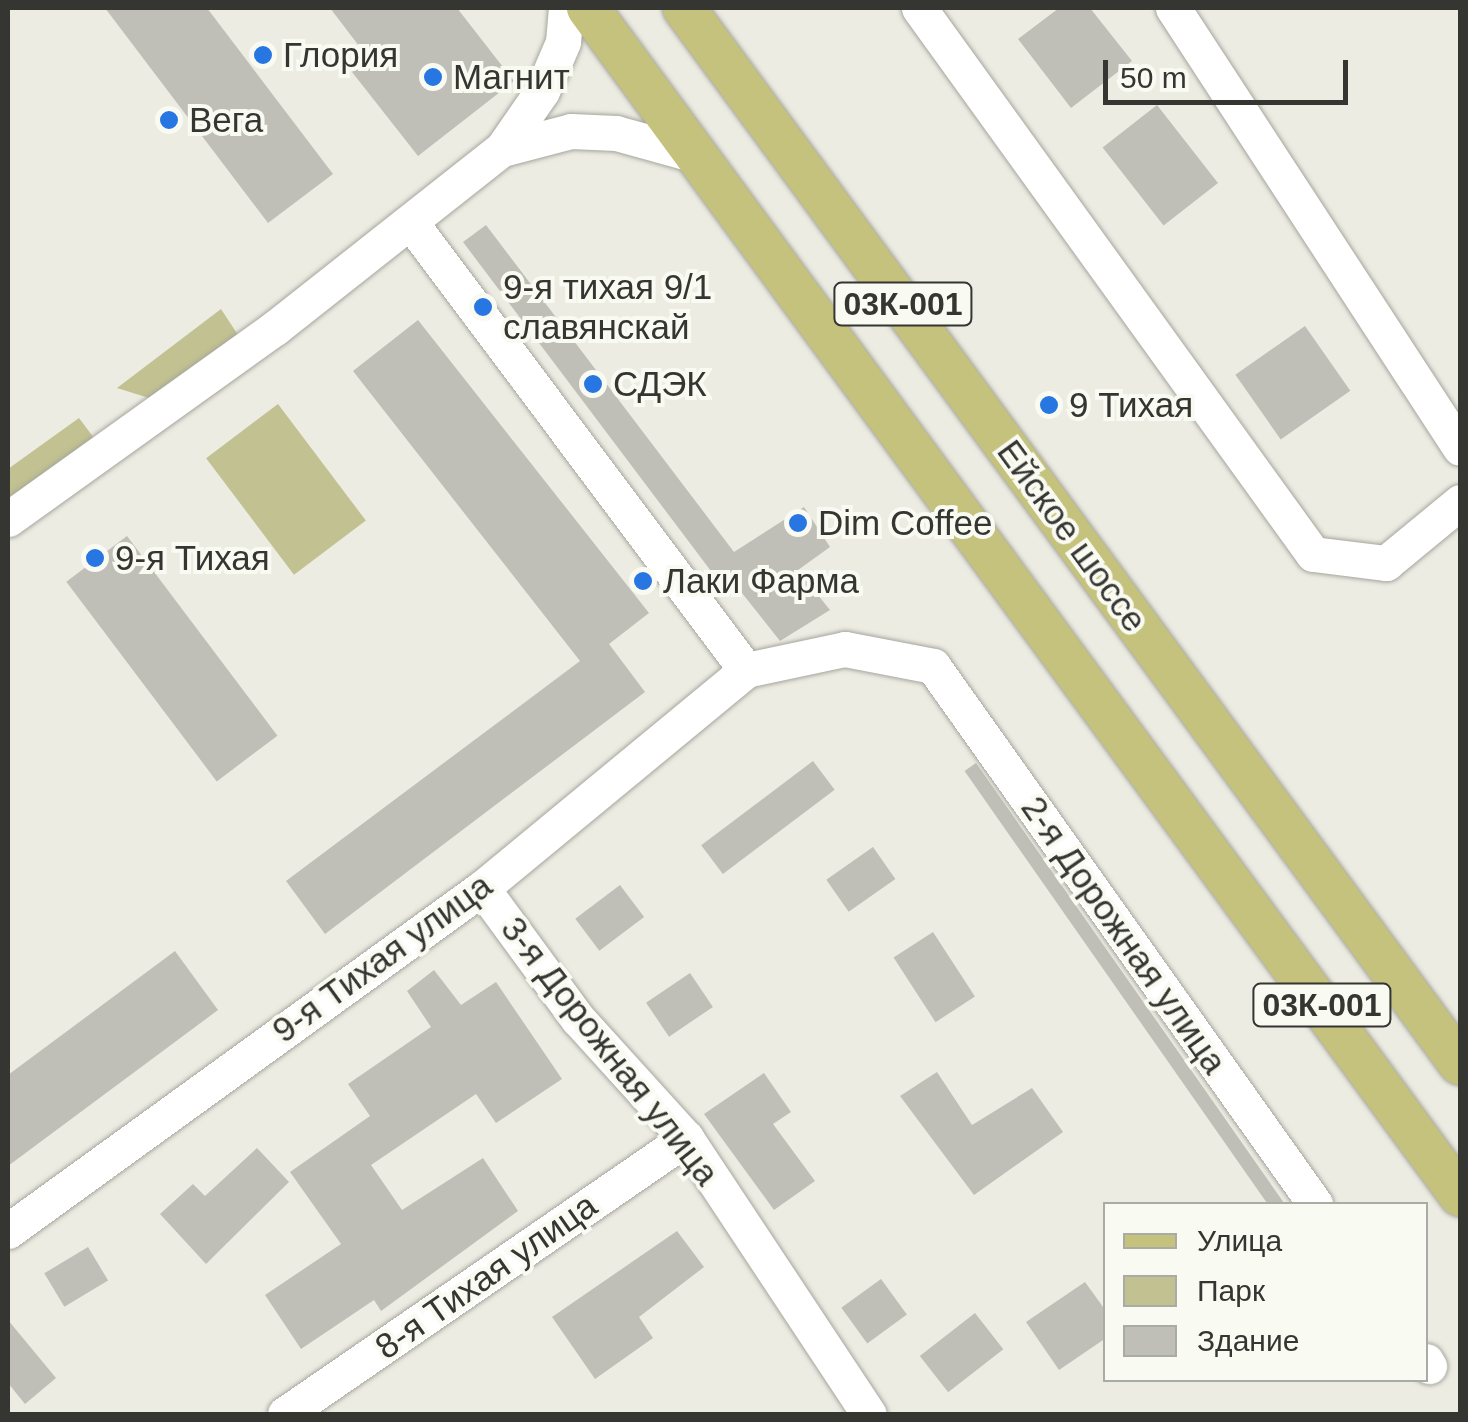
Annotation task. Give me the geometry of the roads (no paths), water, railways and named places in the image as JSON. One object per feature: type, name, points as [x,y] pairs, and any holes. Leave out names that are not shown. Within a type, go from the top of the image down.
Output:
[{"type":"main road","name":"03К-001","points":[[588,8],[1460,1195]]},
{"type":"main road","name":"Ейское шоссе","points":[[684,8],[1460,1064]]},
{"type":"street","points":[[8,519],[411,224],[502,150],[542,91],[564,42],[566,8]]},
{"type":"street","points":[[919,8],[1313,554],[1386,563],[1460,502]]},
{"type":"street","points":[[1173,8],[1460,448]]},
{"type":"street","points":[[502,150],[571,131],[616,132],[699,156]]},
{"type":"street","points":[[411,224],[746,670]]},
{"type":"street","name":"2-я Дорожная улица","points":[[746,670],[846,650],[933,666],[1313,1202]]},
{"type":"street","name":"9-я Тихая улица","points":[[8,1232],[482,888],[746,670]]},
{"type":"street","name":"3-я Дорожная улица","points":[[482,888],[578,1019],[686,1138],[870,1414]]},
{"type":"street","name":"8-я Тихая улица","points":[[285,1414],[686,1138]]},
{"type":"place","name":"Глория","points":[[263,55]]},
{"type":"place","name":"Магнит","points":[[433,77]]},
{"type":"place","name":"Вега","points":[[169,120]]},
{"type":"place","name":"9-я тихая 9/1 славянскай","points":[[483,307]]},
{"type":"place","name":"СДЭК","points":[[593,384]]},
{"type":"place","name":"9 Тихая","points":[[1049,405]]},
{"type":"place","name":"Dim Coffee","points":[[798,523]]},
{"type":"place","name":"9-я Тихая","points":[[95,558]]},
{"type":"place","name":"Лаки Фарма","points":[[643,581]]}]
